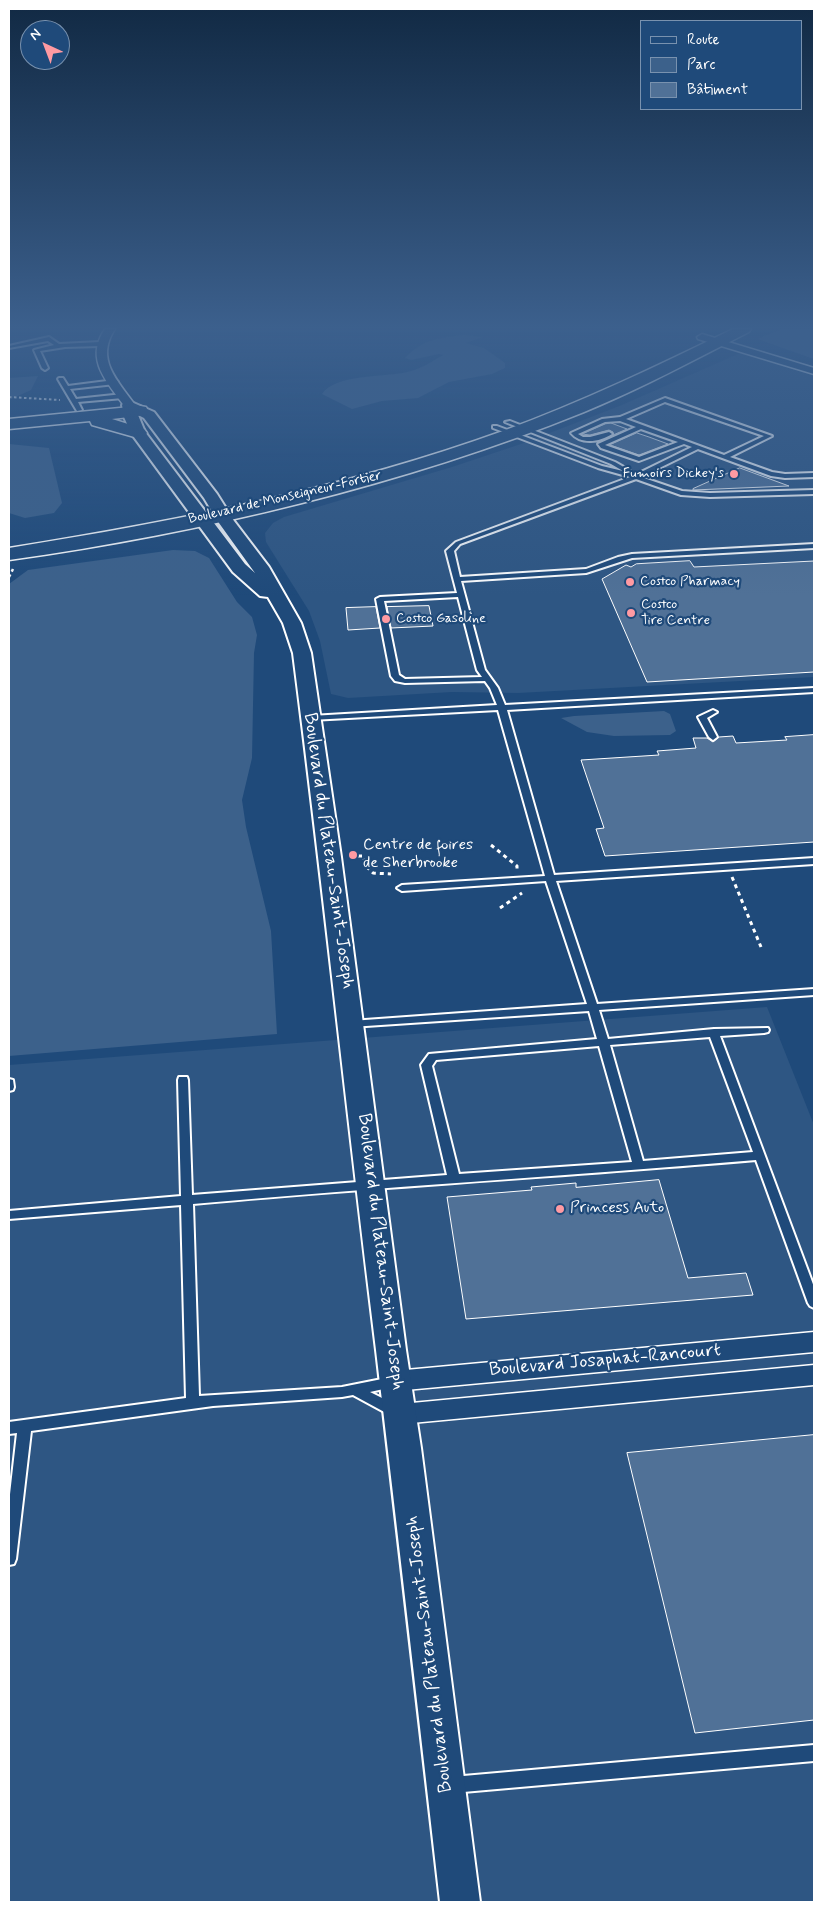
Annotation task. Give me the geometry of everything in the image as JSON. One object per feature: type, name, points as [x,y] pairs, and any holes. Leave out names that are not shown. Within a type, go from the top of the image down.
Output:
[{"type":"main road","points":[[9,424],[66,418]]},
{"type":"main road","name":"Boulevard de Monseigneur-Fortier","points":[[510,428],[531,418]]},
{"type":"main road","name":"Boulevard de Monseigneur-Fortier","points":[[9,554],[383,475],[539,418]]},
{"type":"main road","points":[[56,420],[110,423],[138,433]]},
{"type":"main road","name":"Boulevard de Monseigneur-Fortier","points":[[9,543],[198,514]]},
{"type":"street","name":"Boulevard du Plateau-Saint-Joseph","points":[[134,418],[138,433],[239,568],[282,607]]},
{"type":"street","name":"Boulevard du Plateau-Saint-Joseph","points":[[151,418],[260,567],[292,623],[299,643],[311,718],[351,1024],[460,1902]]},
{"type":"street","name":"Boulevard Josaphat-Rancourt","points":[[398,1398],[814,1342]]},
{"type":"street","name":"Boulevard Josaphat-Rancourt","points":[[398,1398],[814,1375]]},
{"type":"lane","points":[[718,418],[769,436],[724,457]]},
{"type":"lane","points":[[636,425],[597,439],[586,439],[575,435],[576,431],[604,420],[621,419],[778,475],[814,475]]},
{"type":"lane","points":[[636,425],[601,444],[603,447],[639,459],[684,442]]},
{"type":"lane","points":[[510,428],[600,468],[693,495],[814,492]]},
{"type":"lane","points":[[510,428],[613,463],[636,477]]},
{"type":"lane","points":[[640,1166],[593,1006],[550,878],[502,708],[494,688],[481,670],[450,551],[455,544],[636,477],[698,447]]},
{"type":"lane","points":[[457,579],[586,571],[602,567],[621,557],[814,546]]},
{"type":"lane","points":[[461,595],[380,599],[395,676],[405,681],[487,679]]},
{"type":"lane","points":[[311,718],[814,690]]},
{"type":"lane","points":[[713,712],[702,717],[713,737]]},
{"type":"lane","points":[[402,888],[814,861]]},
{"type":"lane","points":[[351,1024],[814,992]]},
{"type":"lane","points":[[454,1179],[426,1065],[433,1057],[764,1030]]},
{"type":"lane","points":[[714,1033],[814,1303]]},
{"type":"lane","points":[[183,1080],[193,1403]]},
{"type":"lane","points":[[9,1215],[371,1184],[760,1156]]},
{"type":"lane","points":[[356,1391],[398,1398]]},
{"type":"lane","points":[[9,1428],[193,1403],[356,1391],[398,1398]]},
{"type":"lane","points":[[9,1559],[25,1425]]},
{"type":"lane","points":[[446,1786],[814,1753]]},
{"type":"path","points":[[491,845],[517,866]]},
{"type":"path","points":[[353,855],[363,856],[373,873],[391,874]]},
{"type":"path","points":[[728,866],[762,947]]},
{"type":"shaded area","points":[[588,418],[814,418],[814,677],[518,693],[452,692],[348,698],[331,694],[320,641],[309,611],[266,542],[265,533],[273,523],[284,517],[452,467],[521,444]]},
{"type":"shaded area","points":[[767,1007],[814,1125],[814,1902],[9,1902],[9,1065]]},
{"type":"green space","points":[[9,444],[49,448],[62,503],[54,513],[25,518],[9,513]]},
{"type":"green space","points":[[173,550],[195,551],[209,558],[237,602],[252,617],[257,635],[254,653],[252,758],[242,800],[246,827],[271,931],[277,1034],[9,1056],[9,584],[28,570]]},
{"type":"green space","points":[[664,711],[670,714],[676,731],[670,735],[614,736],[587,732],[561,718],[574,716]]},
{"type":"building","points":[[611,423],[627,429],[613,435],[613,432],[609,430],[590,435],[582,434],[605,424]]},
{"type":"building","points":[[637,433],[668,444],[639,455],[610,445]]},
{"type":"building","points":[[740,468],[789,486],[693,490]]},
{"type":"building","points":[[690,561],[694,567],[814,561],[814,672],[647,682],[602,579],[626,565],[631,567],[636,564]]},
{"type":"building","points":[[429,606],[433,626],[391,628],[387,607]]},
{"type":"building","points":[[376,607],[380,628],[348,630],[346,608]]},
{"type":"building","points":[[814,735],[814,842],[605,856],[596,829],[604,828],[581,760],[659,755],[657,751],[696,748],[693,738],[707,738],[713,742],[719,737],[733,736],[736,743],[787,740],[785,737]]},
{"type":"building","points":[[659,1180],[688,1278],[746,1273],[753,1295],[466,1319],[447,1197],[532,1190],[531,1187],[576,1183],[576,1187]]},
{"type":"building","points":[[814,1435],[814,1720],[695,1733],[627,1453]]},
{"type":"place","name":"Fumoirs Dickey's","points":[[734,474]]},
{"type":"place","name":"Costco Pharmacy","points":[[630,582]]},
{"type":"place","name":"Costco Tire Centre","points":[[631,613]]},
{"type":"place","name":"Costco Gasoline","points":[[386,619]]},
{"type":"place","name":"Centre de foires de Sherbrooke","points":[[353,855]]},
{"type":"place","name":"Princess Auto","points":[[560,1209]]}]
